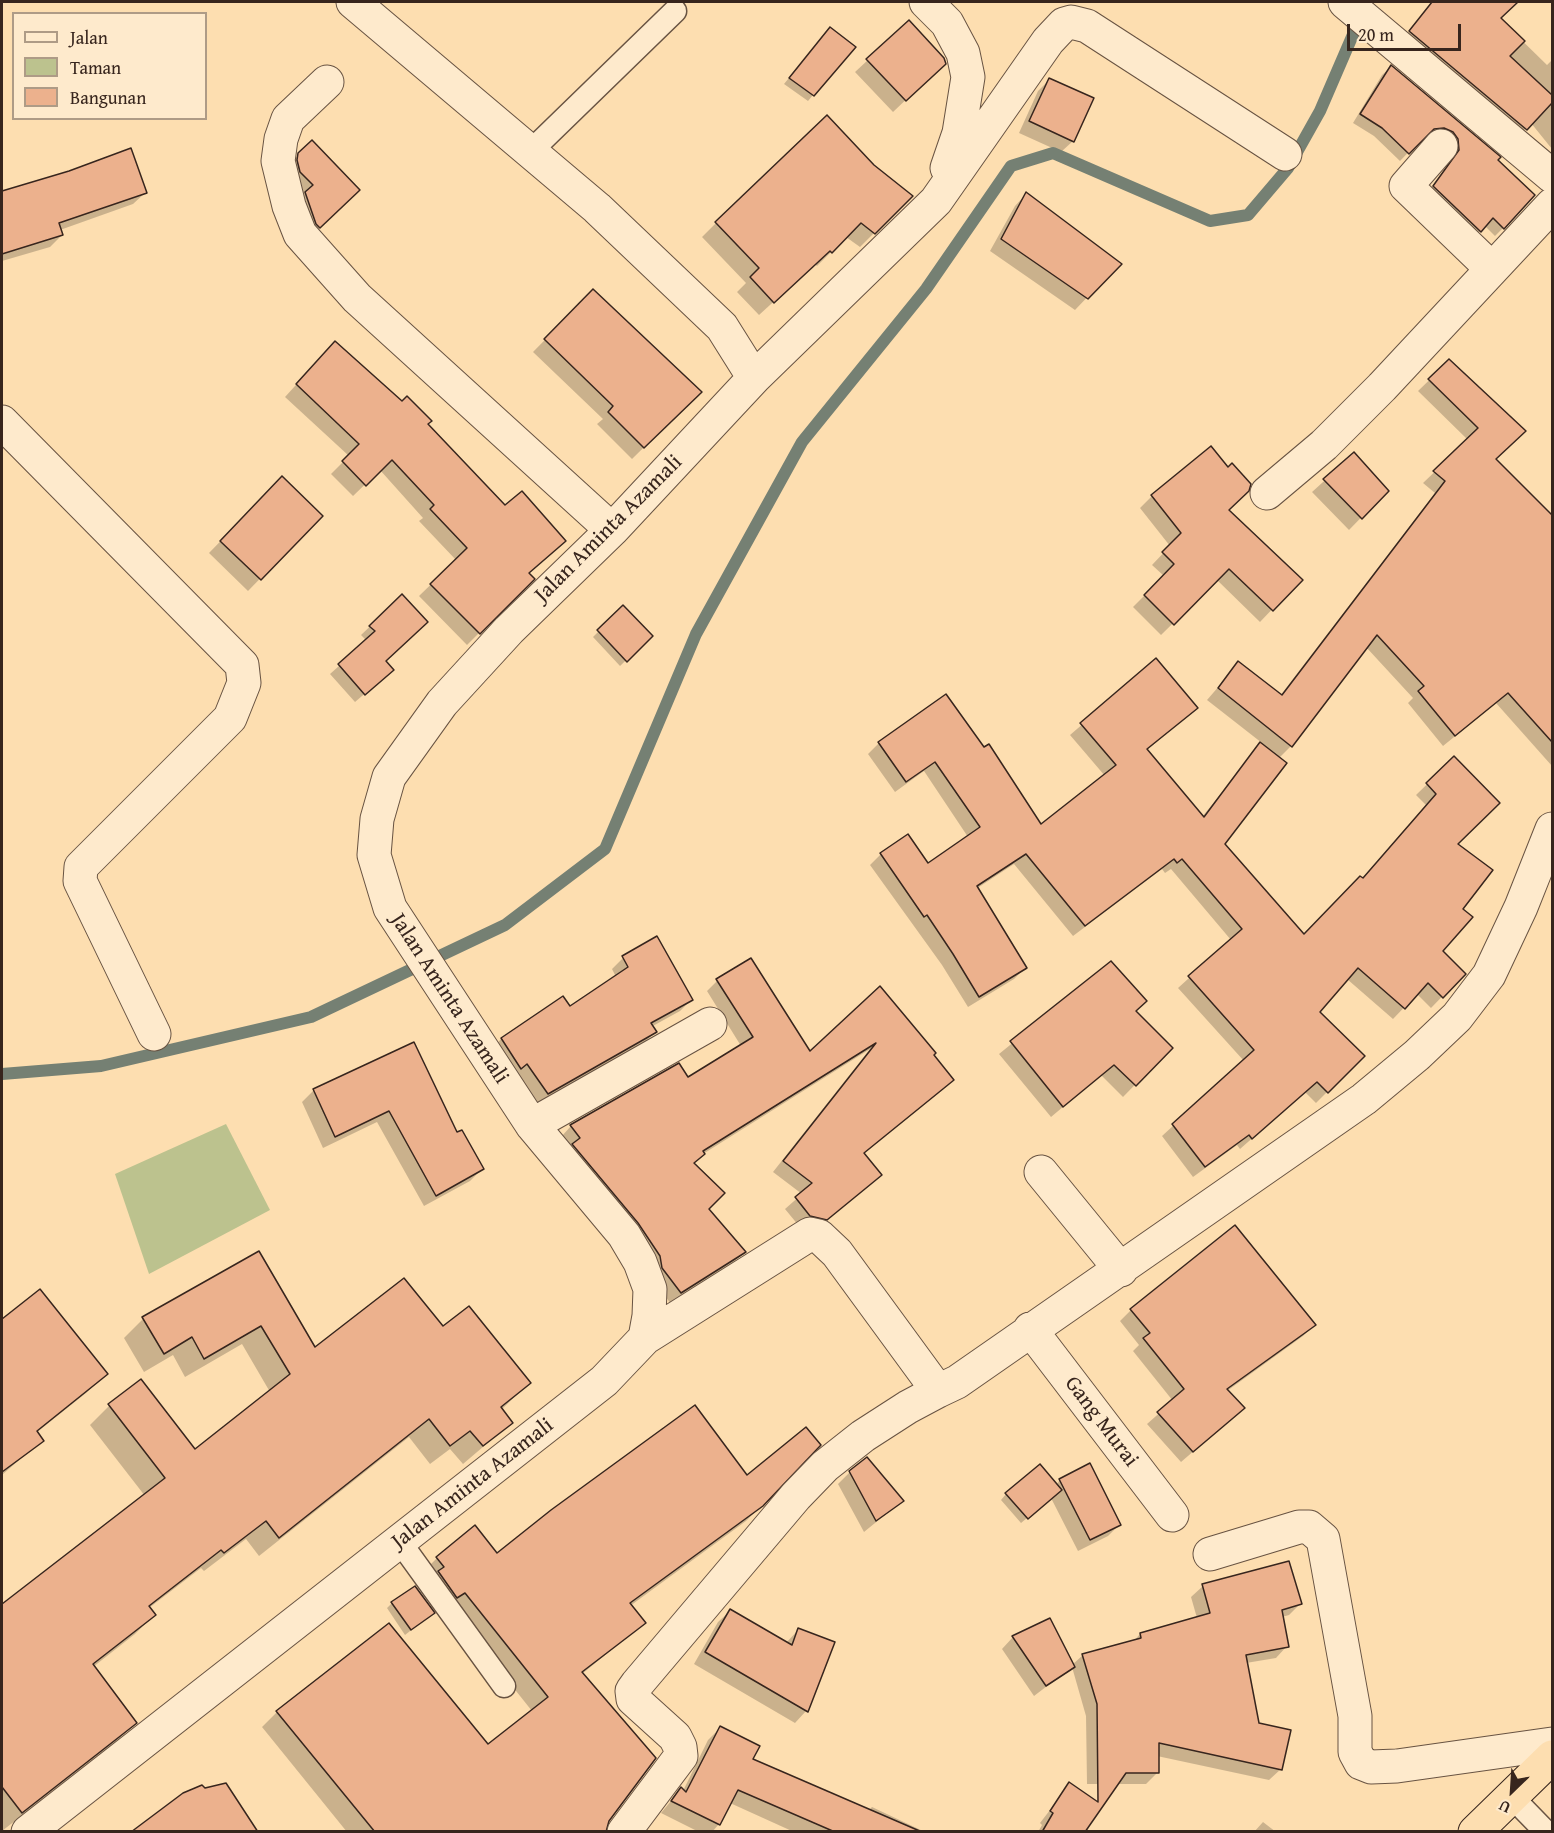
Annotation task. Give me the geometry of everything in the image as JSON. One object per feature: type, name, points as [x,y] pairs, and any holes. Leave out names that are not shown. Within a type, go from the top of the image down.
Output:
[{"type":"highway","points":[[1475,1832],[1552,1757]]},
{"type":"street","points":[[352,2],[532,150],[597,208],[722,327],[754,378]]},
{"type":"street","points":[[926,2],[947,23],[963,53],[968,76],[959,133],[936,201]]},
{"type":"street","points":[[1345,2],[1552,176]]},
{"type":"street","name":"Jalan Aminta Azamali","points":[[28,1832],[604,1381],[645,1338],[650,1289],[640,1262],[624,1234],[532,1125],[390,908],[374,855],[377,819],[390,777],[442,703],[509,630],[612,530],[754,378],[936,201],[1058,28],[1071,22],[1087,26],[1285,154]]},
{"type":"street","points":[[327,82],[288,119],[281,139],[278,161],[289,206],[300,234],[357,297],[612,530]]},
{"type":"street","points":[[1441,146],[1406,186],[1491,268]]},
{"type":"street","points":[[1268,493],[1324,445],[1382,387],[1552,205]]},
{"type":"street","points":[[2,422],[242,665],[244,683],[230,718],[81,867],[80,881],[154,1034]]},
{"type":"street","points":[[624,1832],[681,1756],[675,1737],[633,1699],[632,1691],[789,1504],[825,1466],[863,1436],[908,1407],[974,1371],[1030,1329],[1121,1270],[1364,1099],[1417,1055],[1457,1017],[1489,975],[1521,907],[1552,829]]},
{"type":"street","points":[[532,1125],[710,1024]]},
{"type":"street","points":[[1041,1172],[1121,1270]]},
{"type":"street","points":[[645,1338],[810,1234],[819,1236],[837,1253],[938,1391]]},
{"type":"street","name":"Gang Murai","points":[[1030,1329],[1172,1515]]},
{"type":"street","points":[[1210,1554],[1299,1527],[1309,1527],[1323,1539],[1355,1716],[1355,1752],[1361,1762],[1371,1767],[1397,1766],[1552,1744]]},
{"type":"lane","points":[[532,150],[675,11]]},
{"type":"lane","points":[[400,1542],[504,1686]]},
{"type":"lane","points":[[1511,1796],[1546,1832]]},
{"type":"green space","points":[[226,1124],[270,1210],[149,1274],[115,1174]]},
{"type":"building","points":[[1432,2],[1518,2],[1501,18],[1525,41],[1510,56],[1552,95],[1552,103],[1527,130],[1409,31]]},
{"type":"building","points":[[909,20],[944,58],[946,64],[906,101],[866,59]]},
{"type":"building","points":[[830,27],[856,47],[814,96],[789,78]]},
{"type":"building","points":[[1391,65],[1501,157],[1498,160],[1535,195],[1504,229],[1493,218],[1481,232],[1433,186],[1459,150],[1458,139],[1453,132],[1444,128],[1434,129],[1409,154],[1382,128],[1360,114]]},
{"type":"building","points":[[1049,78],[1094,98],[1074,142],[1029,121]]},
{"type":"building","points":[[827,115],[874,165],[913,196],[875,234],[861,223],[832,253],[830,251],[774,303],[750,277],[759,268],[715,222]]},
{"type":"building","points":[[312,140],[360,190],[320,228],[316,224],[305,192],[313,185],[300,172],[297,160],[298,153]]},
{"type":"building","points":[[131,148],[147,193],[59,223],[63,235],[2,254],[2,191],[69,171]]},
{"type":"building","points":[[1026,192],[1122,264],[1088,299],[1001,239]]},
{"type":"building","points":[[593,289],[702,392],[644,448],[608,412],[613,406],[544,339]]},
{"type":"building","points":[[335,341],[402,401],[407,396],[432,421],[428,424],[505,505],[522,491],[566,541],[529,573],[535,579],[480,634],[430,584],[467,548],[430,509],[434,505],[392,460],[366,486],[342,461],[359,444],[296,384]]},
{"type":"building","points":[[1449,359],[1526,431],[1496,459],[1552,515],[1552,742],[1508,693],[1455,736],[1418,691],[1424,686],[1377,635],[1292,747],[1218,688],[1238,661],[1282,695],[1445,481],[1433,471],[1478,428],[1428,379]]},
{"type":"building","points":[[1211,446],[1228,467],[1232,463],[1251,484],[1249,491],[1229,510],[1303,580],[1273,611],[1229,569],[1174,625],[1144,595],[1174,564],[1162,552],[1181,533],[1151,495]]},
{"type":"building","points":[[1354,452],[1389,491],[1362,519],[1323,479]]},
{"type":"building","points":[[282,476],[323,516],[261,580],[220,541]]},
{"type":"building","points":[[402,594],[428,622],[386,661],[394,670],[365,695],[338,664],[375,631],[369,626]]},
{"type":"building","points":[[623,605],[653,636],[627,662],[597,630]]},
{"type":"building","points":[[1156,658],[1198,708],[1147,749],[1204,817],[1260,742],[1287,763],[1225,844],[1304,934],[1360,876],[1363,878],[1436,794],[1426,783],[1454,756],[1500,803],[1458,844],[1493,870],[1463,909],[1473,917],[1443,951],[1466,974],[1443,998],[1428,983],[1405,1009],[1358,968],[1320,1012],[1365,1056],[1328,1093],[1317,1082],[1252,1139],[1249,1135],[1205,1167],[1172,1124],[1254,1050],[1188,976],[1242,929],[1182,859],[1177,863],[1174,859],[1085,926],[1026,854],[977,886],[1027,968],[979,997],[927,915],[924,917],[880,853],[908,834],[928,863],[980,827],[935,762],[906,782],[878,742],[946,694],[984,747],[989,744],[1041,824],[1116,765],[1080,723]]},
{"type":"building","points":[[657,936],[693,1000],[651,1023],[657,1032],[548,1094],[527,1064],[521,1069],[501,1038],[563,996],[570,1006],[628,967],[622,956]]},
{"type":"building","points":[[751,958],[810,1051],[880,986],[936,1053],[934,1055],[954,1080],[864,1153],[882,1175],[827,1220],[810,1216],[795,1197],[812,1183],[783,1161],[876,1043],[703,1151],[705,1154],[694,1163],[725,1193],[709,1209],[746,1252],[681,1293],[662,1268],[660,1256],[638,1223],[572,1144],[580,1138],[570,1125],[679,1063],[688,1077],[753,1037],[716,979]]},
{"type":"building","points":[[1111,961],[1147,1001],[1136,1011],[1173,1048],[1136,1086],[1114,1065],[1063,1107],[1010,1041]]},
{"type":"building","points":[[414,1042],[457,1132],[462,1130],[484,1169],[436,1196],[389,1111],[335,1137],[313,1089]]},
{"type":"building","points":[[1235,1225],[1316,1325],[1227,1389],[1245,1408],[1193,1452],[1157,1412],[1184,1389],[1143,1338],[1150,1333],[1130,1309]]},
{"type":"building","points":[[259,1251],[315,1347],[404,1278],[443,1326],[469,1306],[531,1383],[501,1407],[513,1423],[483,1446],[470,1431],[450,1446],[429,1419],[279,1538],[266,1521],[224,1553],[221,1550],[149,1606],[156,1615],[93,1664],[137,1723],[22,1813],[2,1787],[2,1604],[165,1478],[108,1404],[141,1379],[195,1449],[290,1374],[261,1326],[204,1359],[192,1337],[164,1354],[142,1317]]},
{"type":"building","points":[[40,1289],[108,1374],[37,1431],[44,1441],[2,1472],[2,1319]]},
{"type":"building","points":[[695,1405],[747,1475],[806,1427],[821,1445],[763,1506],[630,1603],[646,1623],[582,1672],[656,1758],[609,1821],[606,1832],[375,1832],[276,1711],[389,1623],[488,1744],[548,1697],[465,1593],[457,1598],[438,1571],[444,1567],[436,1557],[475,1525],[497,1553],[551,1510]]},
{"type":"building","points":[[867,1457],[904,1501],[876,1521],[849,1471]]},
{"type":"building","points":[[1090,1463],[1121,1525],[1090,1540],[1059,1479]]},
{"type":"building","points":[[1040,1464],[1062,1490],[1028,1519],[1005,1493]]},
{"type":"building","points":[[1289,1561],[1302,1604],[1282,1610],[1289,1647],[1246,1655],[1259,1723],[1291,1730],[1282,1770],[1159,1743],[1159,1773],[1126,1773],[1085,1832],[1042,1832],[1053,1813],[1050,1811],[1069,1782],[1098,1802],[1097,1704],[1082,1654],[1141,1638],[1140,1633],[1210,1613],[1202,1584]]},
{"type":"building","points":[[415,1586],[435,1613],[411,1630],[391,1602]]},
{"type":"building","points":[[730,1609],[792,1645],[798,1628],[835,1642],[808,1712],[705,1652]]},
{"type":"building","points":[[1050,1618],[1075,1667],[1046,1686],[1012,1636]]},
{"type":"building","points":[[720,1726],[760,1746],[753,1759],[922,1832],[835,1832],[738,1790],[720,1825],[671,1801],[681,1787],[686,1792]]},
{"type":"building","points":[[226,1783],[258,1832],[131,1832],[183,1793],[202,1785],[205,1788]]},
{"type":"waterway","points":[[2,1074],[101,1066],[311,1017],[505,925],[605,849],[696,634],[802,442],[926,289],[1011,166],[1053,153],[1210,221],[1248,215],[1288,168],[1320,111],[1361,16]]}]
